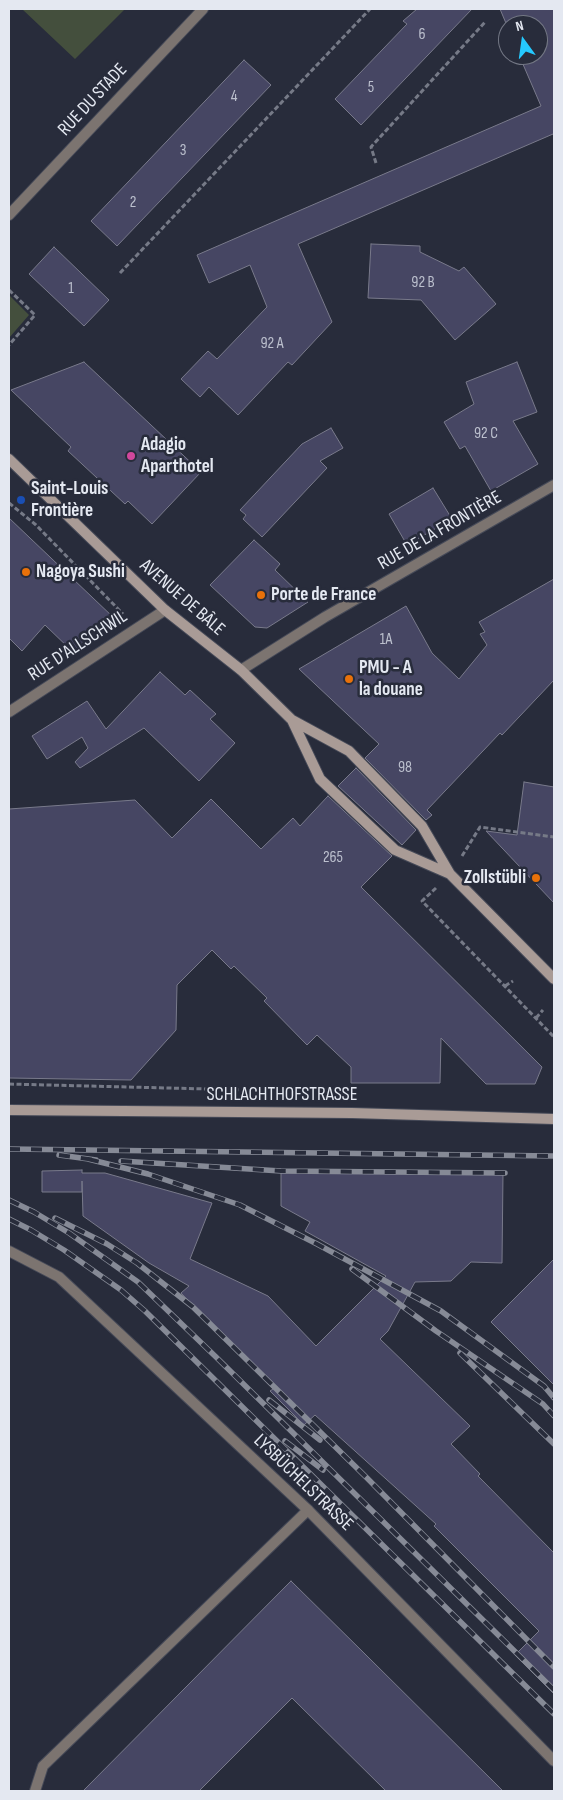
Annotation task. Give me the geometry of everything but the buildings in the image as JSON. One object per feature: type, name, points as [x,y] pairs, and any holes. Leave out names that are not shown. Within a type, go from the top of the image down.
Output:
[{"type":"main road","name":"AVENUE DE BÂLE","points":[[9,459],[165,610],[241,670],[292,720],[349,751],[422,826],[450,874]]},
{"type":"main road","name":"AVENUE DE BÂLE","points":[[292,720],[320,779],[395,850],[450,874]]},
{"type":"main road","points":[[450,874],[554,978]]},
{"type":"main road","name":"SCHLACHTHOFSTRASSE","points":[[9,1110],[553,1117]]},
{"type":"street","name":"RUE DU STADE","points":[[9,215],[203,9]]},
{"type":"street","name":"RUE DE LA FRONTIÈRE","points":[[241,670],[325,617],[554,485]]},
{"type":"street","name":"RUE D'ALLSCHWIL","points":[[9,712],[165,610]]},
{"type":"street","name":"LYSBÜCHELSTRASSE","points":[[9,1251],[59,1277],[308,1510],[554,1762]]},
{"type":"street","points":[[36,1791],[43,1766],[308,1510]]},
{"type":"path","points":[[120,273],[370,9]]},
{"type":"path","points":[[376,163],[371,147],[486,21]]},
{"type":"path","points":[[9,290],[35,315],[9,345]]},
{"type":"path","points":[[9,503],[36,525],[137,628]]},
{"type":"path","points":[[554,837],[480,827],[450,874],[422,901],[554,1037]]},
{"type":"path","points":[[505,986],[513,982]]},
{"type":"path","points":[[536,1018],[543,1010]]},
{"type":"green space","points":[[22,9],[125,9],[75,59]]},
{"type":"green space","points":[[9,295],[29,315],[9,338]]},
{"type":"railway","points":[[9,1149],[554,1156]]},
{"type":"railway","points":[[59,1155],[96,1160]]},
{"type":"railway","points":[[88,1159],[148,1174],[240,1205],[317,1244],[441,1311],[544,1386],[554,1398]]},
{"type":"railway","points":[[121,1161],[281,1171],[505,1173]]},
{"type":"railway","points":[[9,1200],[34,1212],[69,1233],[138,1282],[554,1690]]},
{"type":"railway","points":[[55,1218],[107,1244],[137,1263],[193,1307],[367,1478],[554,1667]]},
{"type":"railway","points":[[9,1219],[64,1250],[121,1290],[145,1311],[554,1714]]},
{"type":"railway","points":[[352,1269],[436,1331],[543,1404],[554,1416]]},
{"type":"railway","points":[[460,1353],[554,1444]]},
{"type":"railway","points":[[269,1400],[320,1440]]},
{"type":"railway","points":[[285,1441],[323,1470]]},
{"type":"place","name":"Adagio Aparthotel","points":[[131,456]]},
{"type":"place","name":"Saint-Louis Frontière","points":[[21,500]]},
{"type":"place","name":"Nagoya Sushi","points":[[26,572]]},
{"type":"place","name":"Porte de France","points":[[261,595]]},
{"type":"place","name":"PMU - A la douane","points":[[349,679]]},
{"type":"place","name":"Zollstübli","points":[[536,878]]}]
